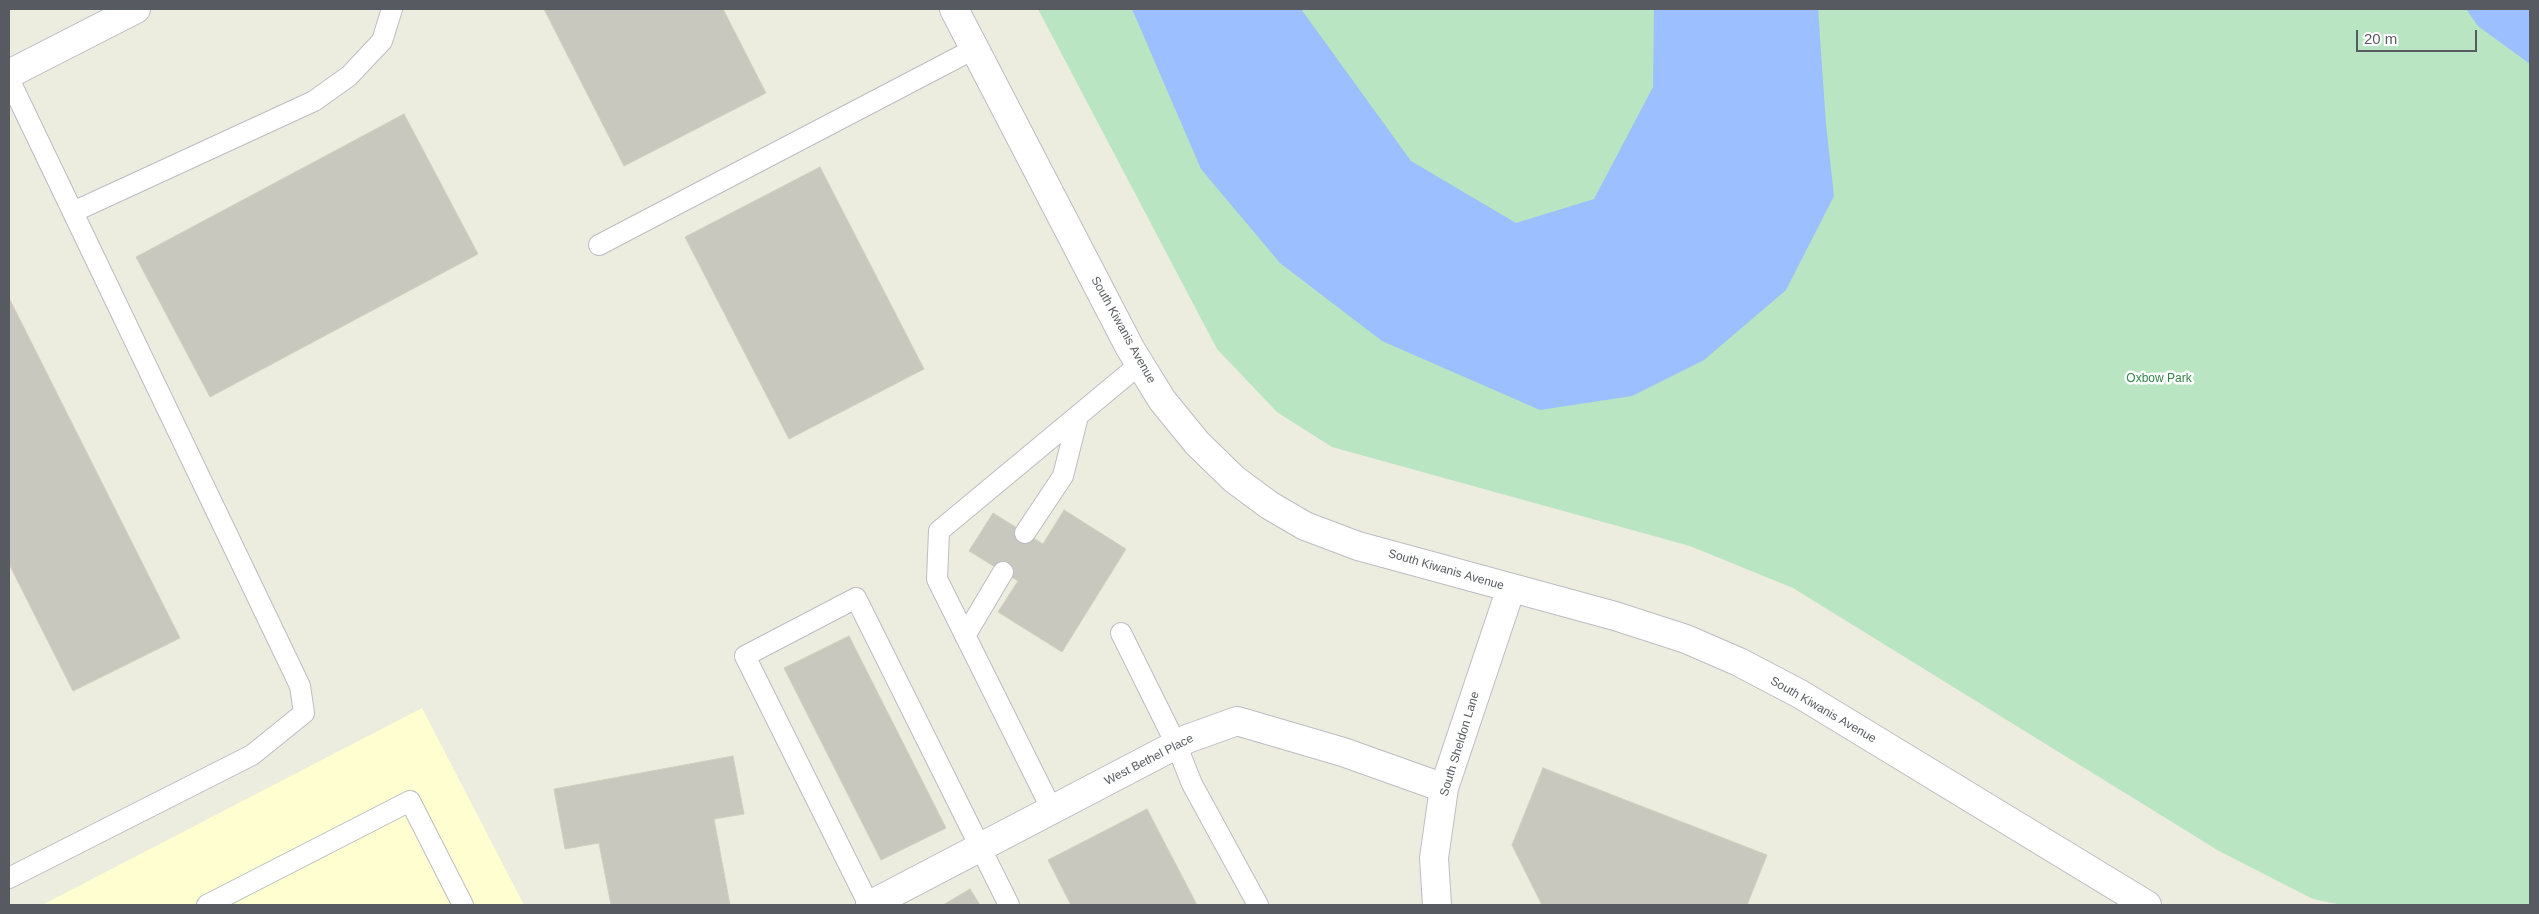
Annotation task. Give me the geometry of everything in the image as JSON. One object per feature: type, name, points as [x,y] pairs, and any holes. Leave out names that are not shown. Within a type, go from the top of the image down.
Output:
[{"type":"street","points":[[9,74],[136,9]]},
{"type":"street","name":"South Kiwanis Avenue","points":[[954,9],[1140,364],[1162,400],[1196,442],[1234,479],[1268,505],[1305,526],[1358,546],[1615,616],[1686,639],[1739,662],[1800,694],[2147,905]]},
{"type":"street","name":"South Sheldon Lane","points":[[1437,905],[1434,858],[1444,788],[1511,588]]},
{"type":"street","name":"West Bethel Place","points":[[870,905],[1176,744],[1237,721],[1343,752],[1444,788]]},
{"type":"lane","points":[[73,212],[314,101],[349,76],[382,40],[392,9]]},
{"type":"lane","points":[[599,245],[974,49]]},
{"type":"lane","points":[[9,79],[300,686],[304,714],[252,755],[9,878]]},
{"type":"lane","points":[[1052,810],[937,579],[939,531],[1140,364]]},
{"type":"lane","points":[[1025,533],[1063,476],[1078,416]]},
{"type":"lane","points":[[965,636],[1003,572]]},
{"type":"lane","points":[[870,905],[745,656],[856,598],[1009,905]]},
{"type":"lane","points":[[1121,633],[1176,744],[1192,784],[1258,905]]},
{"type":"lane","points":[[207,905],[410,802],[463,905]]},
{"type":"shaded area","points":[[422,708],[524,905],[42,905]]},
{"type":"green space","name":"Oxbow Park","points":[[1038,9],[2530,9],[2530,905],[2342,905],[2313,899],[2219,851],[1793,588],[1690,546],[1332,447],[1277,412],[1217,349]]},
{"type":"water","points":[[1132,9],[1301,9],[1411,161],[1516,223],[1594,199],[1653,87],[1654,9],[1818,9],[1826,124],[1834,196],[1786,290],[1704,360],[1632,396],[1540,410],[1382,341],[1280,263],[1201,169]]},
{"type":"water","points":[[2466,9],[2530,9],[2530,64],[2478,26]]},
{"type":"building","points":[[544,9],[723,9],[766,93],[624,166]]},
{"type":"building","points":[[404,114],[478,254],[210,397],[136,257]]},
{"type":"building","points":[[820,167],[924,369],[789,439],[685,237]]},
{"type":"building","points":[[9,298],[180,638],[73,691],[9,564]]},
{"type":"building","points":[[1064,510],[1126,549],[1062,652],[998,612],[1018,581],[969,551],[993,513],[1043,544]]},
{"type":"building","points":[[849,636],[946,828],[881,860],[784,668]]},
{"type":"building","points":[[733,756],[744,814],[714,819],[730,905],[611,905],[599,843],[565,849],[554,789]]},
{"type":"building","points":[[1543,768],[1767,855],[1747,905],[1542,905],[1512,845]]},
{"type":"building","points":[[1147,809],[1197,905],[1071,905],[1048,860]]},
{"type":"building","points":[[970,889],[980,905],[943,905]]}]
